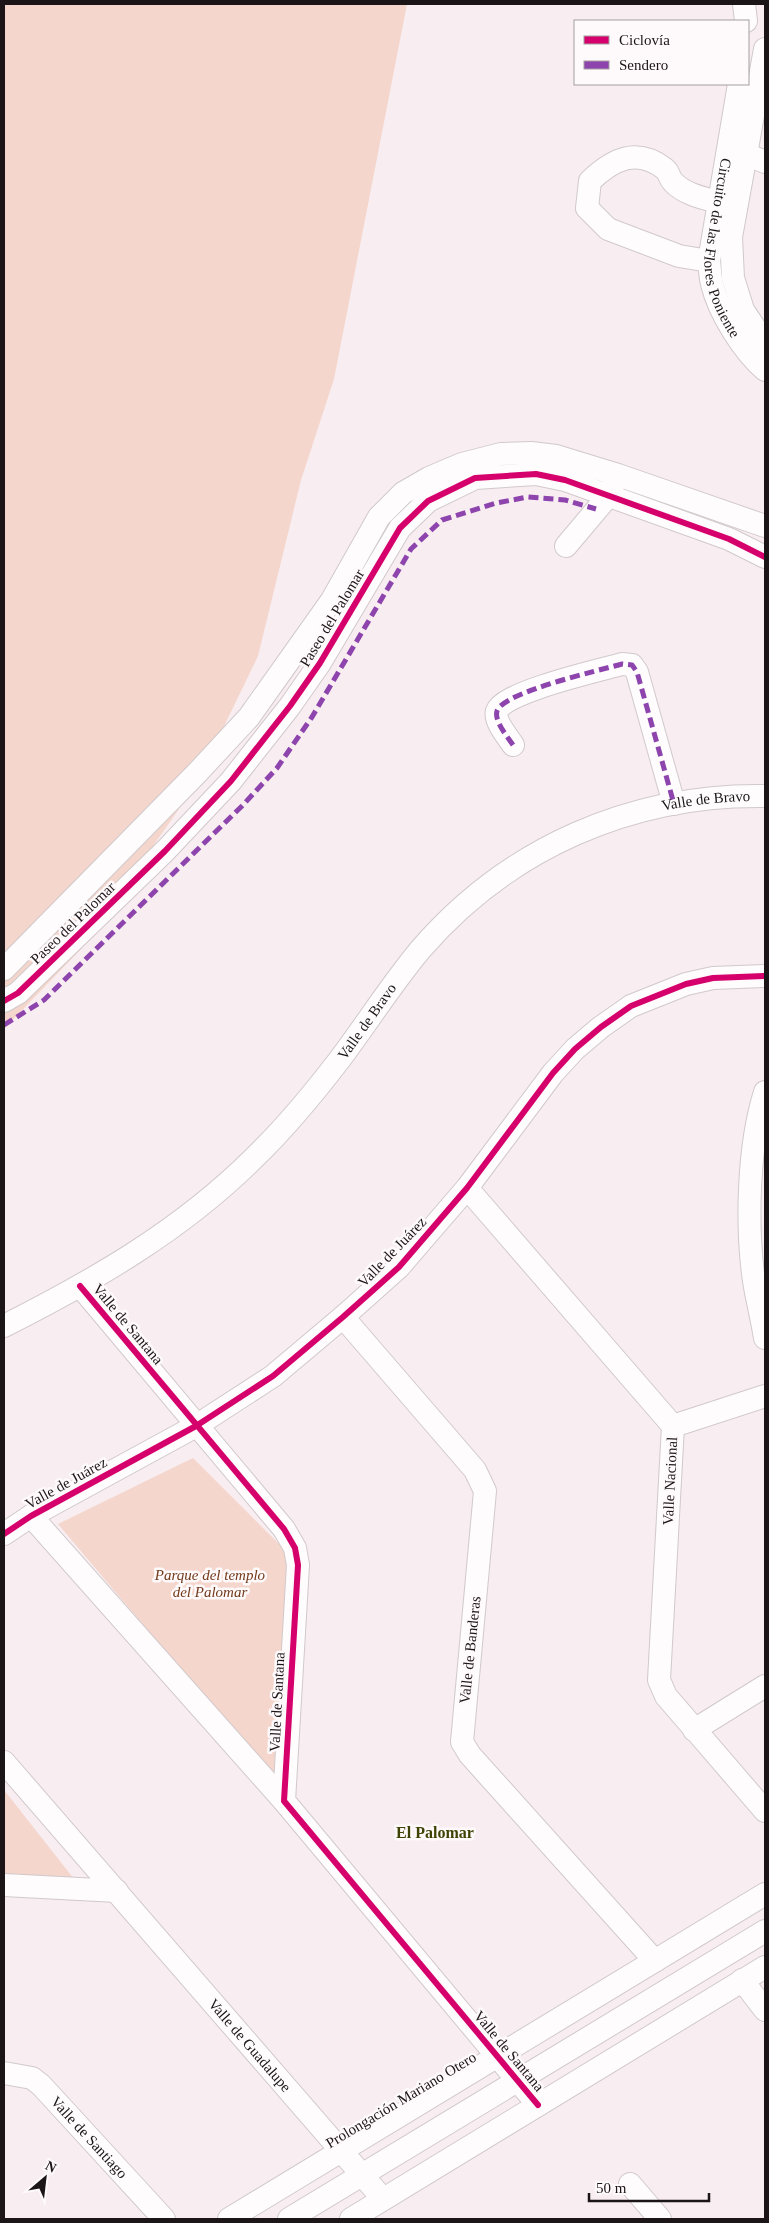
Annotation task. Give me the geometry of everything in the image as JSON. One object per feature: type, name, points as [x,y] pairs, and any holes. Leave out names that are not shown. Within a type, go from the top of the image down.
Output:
[{"type":"street","points":[[744,4],[746,20]]},
{"type":"street","name":"Circuito de las Flores Poniente","points":[[765,49],[756,158],[731,237],[733,278],[743,310],[765,343]]},
{"type":"street","name":"Circuito de las Flores Poniente","points":[[738,85],[709,260],[712,284],[726,318],[739,339],[757,363],[765,370]]},
{"type":"street","points":[[709,260],[679,256],[608,229],[587,208],[590,181],[604,168],[628,157],[647,157],[667,170],[673,182],[690,193],[718,202]]},
{"type":"street","name":"Paseo del Palomar","points":[[4,969],[249,717],[342,605],[400,528],[428,501],[449,489],[475,478],[536,474],[613,486],[765,526]]},
{"type":"street","points":[[566,546],[613,486]]},
{"type":"street","name":"Paseo del Palomar","points":[[613,486],[765,557]]},
{"type":"street","name":"Paseo del Palomar","points":[[4,1001],[18,993],[46,967],[165,851],[231,781],[290,706],[320,663],[342,605]]},
{"type":"street","points":[[512,745],[497,718],[498,709],[505,701],[533,689],[622,664],[632,665],[637,672],[674,804]]},
{"type":"street","name":"Valle de Bravo","points":[[4,1326],[80,1286],[163,1235],[200,1207],[255,1158],[310,1096],[340,1059],[419,952],[448,920],[482,890],[532,855],[560,840],[615,818],[692,800],[765,796]]},
{"type":"street","points":[[141,830],[165,851]]},
{"type":"street","name":"Valle de Juárez","points":[[4,1534],[31,1516],[196,1426],[273,1376],[343,1317],[399,1267],[467,1188],[553,1073],[575,1049],[601,1027],[631,1006],[686,984],[713,978],[765,976]]},
{"type":"street","points":[[765,1092],[754,1139],[750,1213],[754,1281],[765,1338]]},
{"type":"street","name":"Valle Nacional","points":[[467,1188],[673,1426],[659,1680],[666,1696],[765,1811]]},
{"type":"street","name":"Valle de Santana","points":[[80,1286],[284,1529],[296,1548],[298,1565],[284,1801]]},
{"type":"street","name":"Valle de Banderas","points":[[343,1317],[475,1470],[485,1491],[462,1742],[470,1755],[655,1961]]},
{"type":"street","points":[[673,1426],[765,1396]]},
{"type":"street","name":"Valle de Santana","points":[[31,1516],[284,1801],[538,2105]]},
{"type":"street","points":[[694,1730],[765,1686]]},
{"type":"street","name":"Valle de Guadalupe","points":[[4,1762],[383,2199]]},
{"type":"street","points":[[4,1885],[117,1891]]},
{"type":"street","name":"Prolongación Mariano Otero","points":[[229,2219],[765,1894]]},
{"type":"street","points":[[290,2219],[765,1931]]},
{"type":"street","points":[[351,2219],[765,1967]]},
{"type":"street","points":[[742,1980],[765,2010]]},
{"type":"street","name":"Valle de Santiago","points":[[4,2072],[32,2078],[41,2085],[164,2219]]},
{"type":"street","points":[[630,2184],[660,2219]]},
{"type":"green space","points":[[4,4],[407,4],[334,379],[301,480],[258,656],[195,786],[81,949],[4,1029]]},
{"type":"green space","name":"Parque del templo del Palomar","points":[[193,1458],[289,1554],[277,1783],[58,1524]]},
{"type":"green space","points":[[4,1790],[78,1884],[4,1879]]},
{"type":"marked path","points":[[4,1025],[44,1000],[242,806],[277,768],[312,717],[411,549],[442,520],[496,503],[528,497],[565,500],[596,509]]},
{"type":"marked path","points":[[513,745],[497,719],[497,711],[503,704],[516,696],[575,676],[622,664],[632,665],[637,672],[674,804]]},
{"type":"cycle path","points":[[4,1001],[18,993],[165,851],[231,781],[290,706],[320,663],[400,528],[428,501],[475,478],[536,474],[565,480],[729,539],[765,557]]},
{"type":"cycle path","points":[[4,1534],[31,1516],[196,1426],[273,1376],[343,1317],[399,1267],[467,1188],[553,1073],[575,1049],[601,1027],[631,1006],[686,984],[713,978],[765,976]]},
{"type":"cycle path","points":[[80,1286],[284,1529],[295,1548],[298,1565],[284,1801],[538,2105]]},
{"type":"district","name":"El Palomar","points":[[435,1832]]}]
